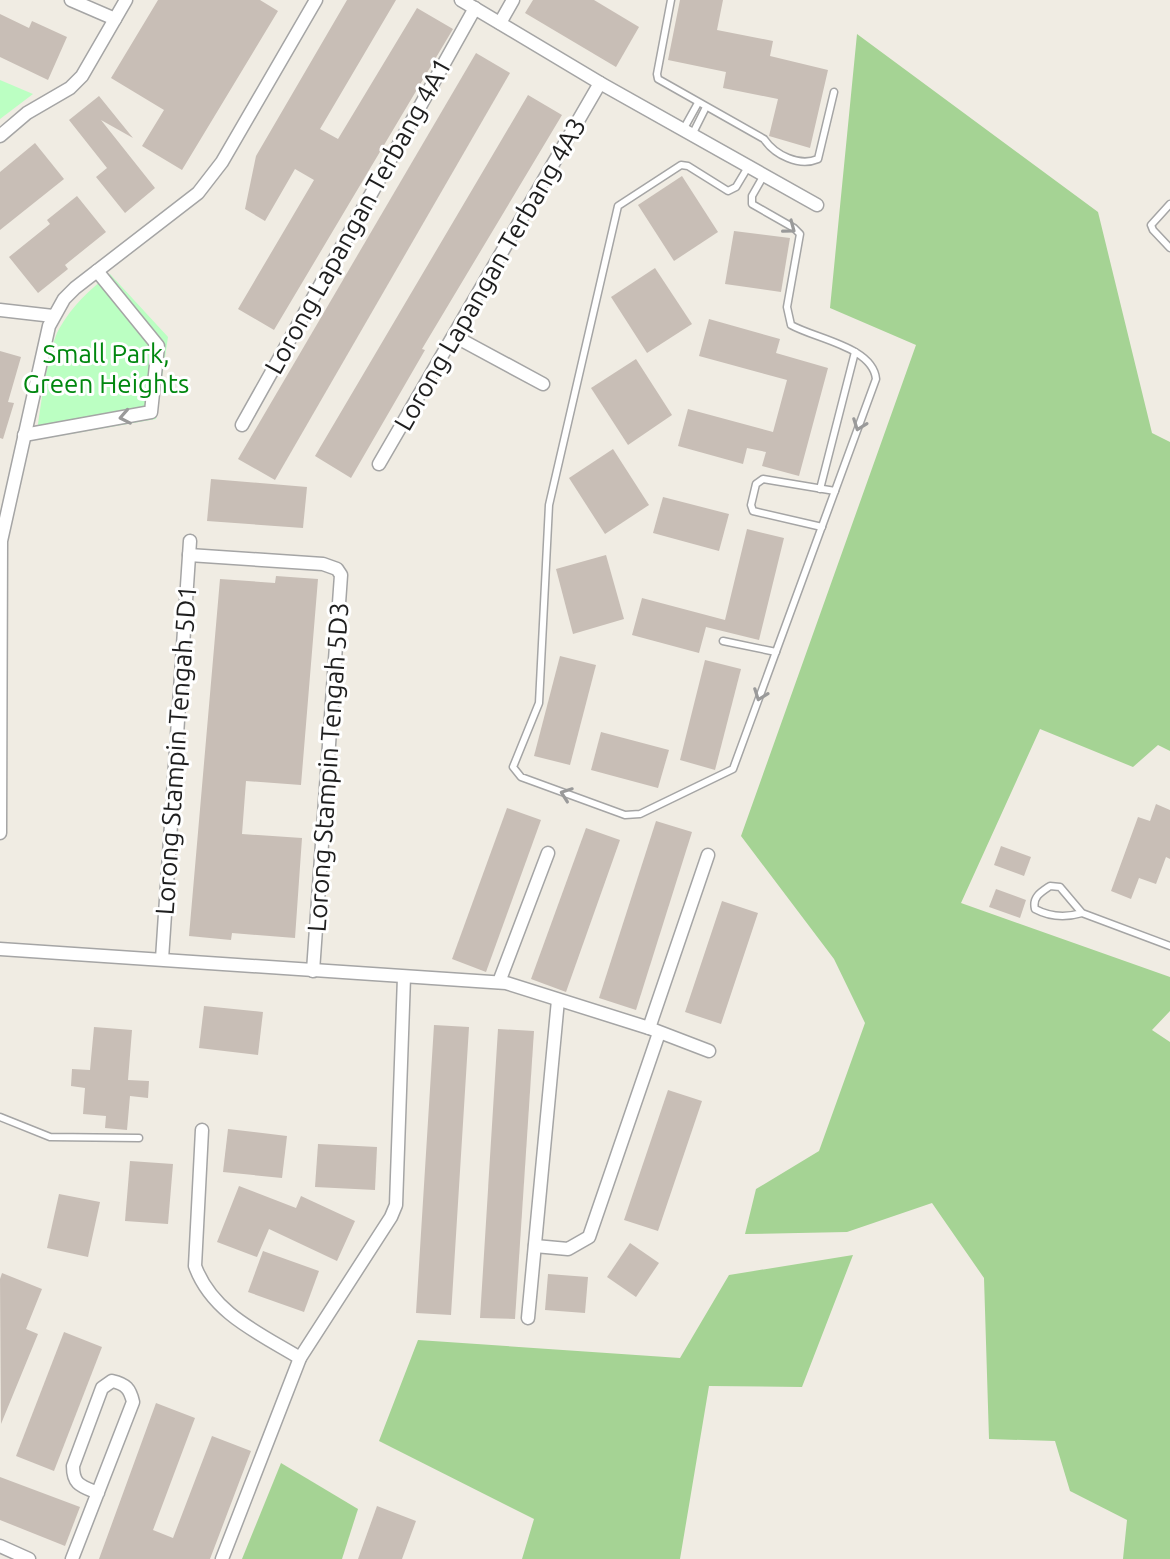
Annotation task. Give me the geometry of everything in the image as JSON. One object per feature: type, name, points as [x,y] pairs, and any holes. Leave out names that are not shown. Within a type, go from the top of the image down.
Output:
[{"type":"street","points":[[71,0],[115,19]]},
{"type":"street","points":[[0,136],[27,113],[70,88],[90,64],[126,0]]},
{"type":"street","points":[[0,833],[1,541],[53,316],[75,288],[198,193],[222,162],[316,0]]},
{"type":"street","points":[[461,0],[600,83],[817,205]]},
{"type":"street","points":[[500,23],[513,0]]},
{"type":"street","name":"Lorong Lapangan Terbang 4A1","points":[[242,425],[475,8]]},
{"type":"street","name":"Lorong Lapangan Terbang 4A3","points":[[379,464],[600,83]]},
{"type":"street","points":[[24,435],[151,412],[158,346],[97,271]]},
{"type":"street","points":[[0,310],[53,316]]},
{"type":"street","points":[[454,336],[543,384]]},
{"type":"street","name":"Lorong Stampin Tengah 5D1","points":[[162,959],[190,541]]},
{"type":"street","name":"Lorong Stampin Tengah 5D3","points":[[189,555],[323,564],[337,569],[341,575],[313,971]]},
{"type":"street","points":[[499,982],[548,853]]},
{"type":"street","points":[[535,1246],[568,1249],[589,1237],[708,855]]},
{"type":"street","points":[[0,949],[499,982],[709,1051]]},
{"type":"street","points":[[222,1559],[300,1358],[396,1205],[404,977]]},
{"type":"street","points":[[528,1318],[558,1000]]},
{"type":"street","points":[[202,1130],[195,1266],[202,1285],[222,1309],[300,1358]]},
{"type":"street","points":[[72,1559],[98,1493],[133,1402],[130,1391],[122,1383],[112,1381],[102,1388],[73,1466],[73,1477],[79,1485],[98,1493]]},
{"type":"street","points":[[0,1546],[29,1559]]},
{"type":"lane","points":[[671,0],[657,77],[764,139],[785,157],[803,163],[813,162],[819,157],[834,92]]},
{"type":"lane","points":[[688,132],[698,103]]},
{"type":"lane","points":[[688,132],[706,107]]},
{"type":"lane","points":[[748,167],[736,187],[728,191],[688,166],[681,165],[622,202],[617,209],[549,505],[539,703],[513,763],[514,771],[521,777],[625,815],[640,814],[733,769],[876,379],[872,364],[855,352],[796,328],[789,320],[787,307],[800,234],[752,204],[752,196],[764,175]]},
{"type":"lane","points":[[1170,204],[1151,225],[1170,248]]},
{"type":"lane","points":[[820,489],[855,352]]},
{"type":"lane","points":[[822,527],[756,513],[751,509],[756,484],[760,479],[835,491]]},
{"type":"lane","points":[[723,641],[776,652]]},
{"type":"lane","points":[[1082,913],[1059,917],[1043,914],[1035,909],[1034,901],[1042,891],[1060,887],[1082,913],[1170,946]]},
{"type":"lane","points":[[0,1117],[50,1137],[139,1138]]},
{"type":"green space","points":[[857,34],[1098,212],[1152,433],[1170,442],[1170,751],[1158,745],[1133,767],[1040,729],[961,903],[1170,977],[1170,1011],[1152,1030],[1170,1042],[1170,1559],[1123,1559],[1127,1520],[1070,1491],[1055,1441],[989,1439],[984,1278],[932,1203],[847,1232],[745,1234],[756,1189],[819,1151],[865,1023],[834,959],[741,836],[916,345],[830,308]]},
{"type":"green space","points":[[0,80],[33,94],[0,119]]},
{"type":"green space","name":"Small Park, Green Heights","points":[[110,274],[168,337],[156,419],[36,440],[48,366],[59,329],[82,298]]},
{"type":"green space","points":[[853,1255],[802,1387],[709,1386],[680,1559],[522,1559],[534,1519],[379,1441],[418,1340],[680,1358],[729,1275]]},
{"type":"green space","points":[[281,1463],[358,1509],[342,1559],[242,1559]]},
{"type":"building","points":[[158,0],[260,0],[278,11],[182,170],[142,146],[164,110],[111,78]]},
{"type":"building","points":[[347,0],[396,0],[320,129],[338,139],[417,8],[453,29],[274,330],[238,309],[314,180],[295,169],[265,221],[245,209],[256,156]]},
{"type":"building","points":[[533,0],[594,0],[639,27],[616,67],[525,13]]},
{"type":"building","points":[[680,0],[723,0],[717,30],[773,41],[770,56],[828,70],[810,148],[769,136],[778,99],[723,88],[726,72],[668,60]]},
{"type":"building","points":[[0,14],[29,28],[32,21],[67,37],[48,80],[0,57]]},
{"type":"building","points":[[476,53],[510,73],[275,480],[238,459]]},
{"type":"building","points":[[528,95],[562,115],[422,349],[425,350],[351,478],[315,456]]},
{"type":"building","points":[[99,96],[133,138],[101,120],[155,188],[125,213],[96,177],[107,168],[69,120]]},
{"type":"building","points":[[35,143],[64,179],[0,230],[0,172]]},
{"type":"building","points":[[682,176],[718,232],[674,261],[638,205]]},
{"type":"building","points":[[77,196],[106,232],[65,265],[68,269],[38,293],[9,257],[50,224],[47,220]]},
{"type":"building","points":[[734,231],[790,238],[781,292],[725,284]]},
{"type":"building","points":[[655,268],[692,324],[647,353],[611,297]]},
{"type":"building","points":[[709,319],[780,339],[776,353],[828,368],[799,476],[762,466],[766,452],[747,448],[743,464],[678,446],[688,409],[773,432],[787,380],[699,356]]},
{"type":"building","points":[[0,351],[21,357],[8,402],[14,403],[3,439],[0,438]]},
{"type":"building","points":[[636,359],[672,415],[628,445],[591,388]]},
{"type":"building","points":[[613,449],[649,505],[605,534],[569,478]]},
{"type":"building","points":[[211,479],[307,487],[303,528],[207,521]]},
{"type":"building","points":[[663,497],[729,514],[719,551],[653,533]]},
{"type":"building","points":[[747,529],[784,538],[759,640],[706,627],[699,653],[632,635],[642,598],[725,620]]},
{"type":"building","points":[[606,555],[624,619],[573,634],[556,569]]},
{"type":"building","points":[[276,576],[318,579],[301,785],[246,781],[242,834],[302,838],[295,938],[232,933],[231,940],[189,936],[220,579],[275,583]]},
{"type":"building","points":[[560,656],[596,665],[570,765],[534,756]]},
{"type":"building","points":[[705,660],[741,669],[715,770],[680,760]]},
{"type":"building","points":[[601,732],[669,750],[658,788],[591,770]]},
{"type":"building","points":[[1156,804],[1170,810],[1170,859],[1166,857],[1156,884],[1139,878],[1131,899],[1111,891],[1138,817],[1150,821]]},
{"type":"building","points":[[507,808],[541,820],[486,972],[452,959]]},
{"type":"building","points":[[656,821],[692,832],[636,1010],[599,998]]},
{"type":"building","points":[[586,828],[620,840],[566,992],[531,979]]},
{"type":"building","points":[[1001,846],[1031,857],[1024,876],[994,865]]},
{"type":"building","points":[[996,889],[1026,900],[1020,918],[989,907]]},
{"type":"building","points":[[722,901],[758,913],[721,1024],[685,1012]]},
{"type":"building","points":[[204,1006],[263,1012],[258,1055],[199,1048]]},
{"type":"building","points":[[434,1025],[469,1027],[451,1315],[416,1313]]},
{"type":"building","points":[[94,1027],[132,1030],[128,1080],[149,1081],[148,1098],[130,1096],[127,1130],[105,1128],[106,1116],[83,1114],[85,1088],[71,1086],[72,1069],[90,1070]]},
{"type":"building","points":[[498,1029],[534,1031],[515,1319],[480,1318]]},
{"type":"building","points":[[668,1090],[702,1101],[658,1231],[624,1220]]},
{"type":"building","points":[[228,1129],[287,1136],[282,1178],[223,1172]]},
{"type":"building","points":[[318,1144],[377,1147],[375,1190],[315,1187]]},
{"type":"building","points":[[130,1161],[173,1164],[168,1224],[125,1221]]},
{"type":"building","points":[[239,1186],[296,1208],[301,1196],[355,1221],[337,1261],[269,1229],[257,1257],[217,1242]]},
{"type":"building","points":[[59,1194],[100,1202],[88,1257],[47,1248]]},
{"type":"building","points":[[630,1243],[659,1263],[636,1297],[607,1277]]},
{"type":"building","points":[[263,1251],[319,1271],[304,1312],[248,1292]]},
{"type":"building","points":[[2,1273],[42,1289],[26,1329],[38,1334],[1,1424],[0,1279]]},
{"type":"building","points":[[548,1274],[588,1277],[585,1313],[545,1310]]},
{"type":"building","points":[[64,1332],[102,1347],[54,1471],[16,1456]]},
{"type":"building","points":[[156,1403],[195,1418],[153,1530],[173,1538],[212,1436],[251,1451],[210,1559],[99,1559]]},
{"type":"building","points":[[0,1477],[80,1507],[65,1546],[0,1520]]},
{"type":"building","points":[[377,1506],[416,1521],[402,1559],[358,1559]]}]
